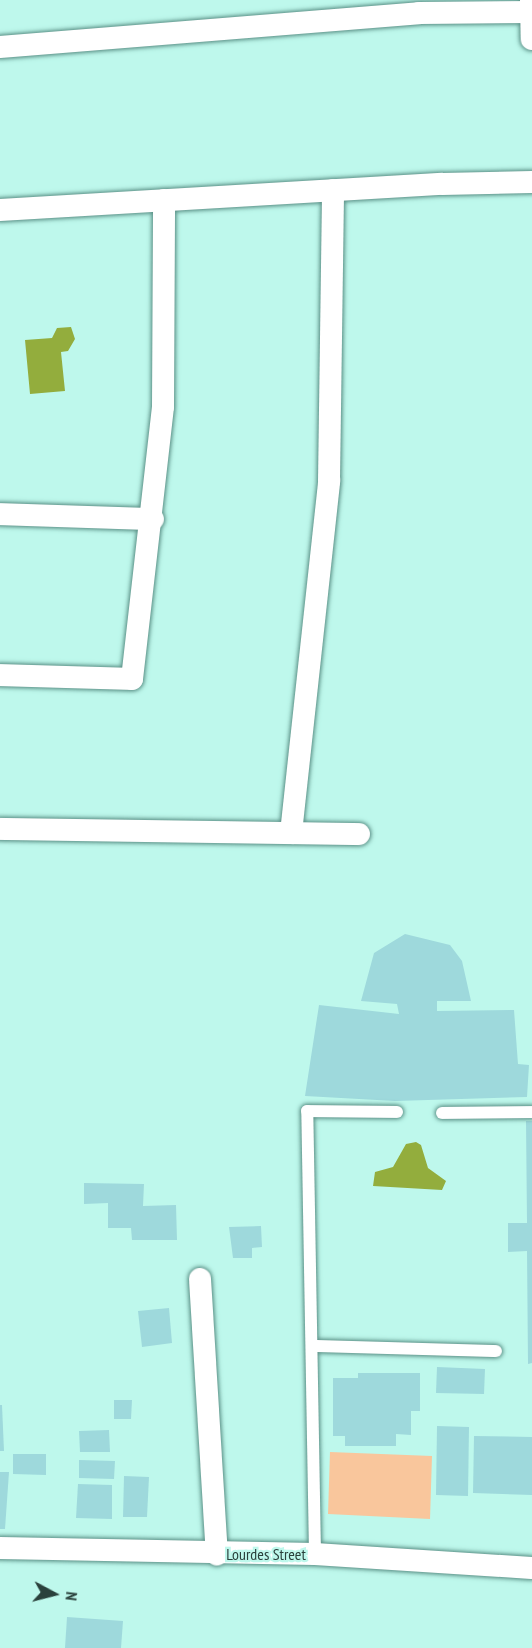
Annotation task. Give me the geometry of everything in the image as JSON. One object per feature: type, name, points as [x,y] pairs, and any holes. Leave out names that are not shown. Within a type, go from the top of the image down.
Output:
[{"type":"street","points":[[531,0],[532,39]]},
{"type":"street","points":[[0,47],[419,13],[531,12]]},
{"type":"street","points":[[0,210],[333,190],[532,182]]},
{"type":"street","points":[[291,833],[329,481],[333,190]]},
{"type":"street","points":[[0,675],[132,679],[153,519],[163,407],[164,200]]},
{"type":"street","points":[[0,514],[153,519]]},
{"type":"street","points":[[0,829],[359,834]]},
{"type":"street","points":[[200,1279],[217,1554]]},
{"type":"street","name":"Lourdes Street","points":[[0,1548],[217,1554],[315,1554],[532,1568]]},
{"type":"lane","points":[[315,1554],[314,1346],[307,1111],[397,1112]]},
{"type":"lane","points":[[442,1113],[532,1112]]},
{"type":"lane","points":[[314,1346],[496,1351]]},
{"type":"shaded area","points":[[71,327],[75,339],[68,351],[61,352],[65,391],[30,394],[25,340],[52,338],[57,328]]},
{"type":"shaded area","points":[[416,1142],[421,1145],[428,1168],[446,1181],[442,1190],[373,1186],[375,1172],[393,1167],[406,1144]]},
{"type":"shaded area","points":[[330,1452],[432,1456],[430,1519],[328,1514]]},
{"type":"building","points":[[405,934],[450,945],[462,961],[471,1001],[437,1001],[437,1011],[514,1010],[518,1064],[529,1065],[527,1097],[395,1101],[305,1096],[319,1005],[399,1014],[397,1004],[361,1001],[374,953]]},
{"type":"building","points":[[526,1121],[532,1121],[532,1363],[528,1364],[527,1251],[508,1252],[508,1223],[527,1223]]},
{"type":"building","points":[[84,1183],[144,1184],[143,1206],[176,1205],[177,1240],[132,1240],[131,1228],[108,1228],[108,1203],[84,1204]]},
{"type":"building","points":[[261,1226],[262,1247],[252,1248],[252,1258],[233,1258],[229,1227]]},
{"type":"building","points":[[169,1308],[172,1343],[142,1347],[138,1311]]},
{"type":"building","points":[[437,1367],[485,1369],[484,1394],[436,1393]]},
{"type":"building","points":[[358,1373],[420,1373],[420,1411],[411,1411],[411,1435],[396,1434],[396,1446],[345,1446],[345,1436],[333,1436],[333,1378],[358,1378]]},
{"type":"building","points":[[114,1400],[132,1400],[131,1419],[114,1419]]},
{"type":"building","points":[[0,1405],[2,1405],[4,1451],[0,1451]]},
{"type":"building","points":[[437,1426],[469,1427],[468,1496],[436,1495]]},
{"type":"building","points":[[109,1430],[110,1452],[80,1452],[79,1431]]},
{"type":"building","points":[[474,1436],[532,1437],[532,1495],[473,1493]]},
{"type":"building","points":[[13,1454],[46,1454],[46,1475],[13,1474]]},
{"type":"building","points":[[79,1460],[115,1461],[114,1479],[79,1478]]},
{"type":"building","points":[[0,1472],[9,1472],[5,1529],[0,1529]]},
{"type":"building","points":[[124,1476],[149,1477],[147,1517],[123,1517]]},
{"type":"building","points":[[78,1484],[112,1485],[112,1519],[76,1518]]},
{"type":"building","points":[[67,1617],[123,1621],[121,1648],[65,1648]]}]
